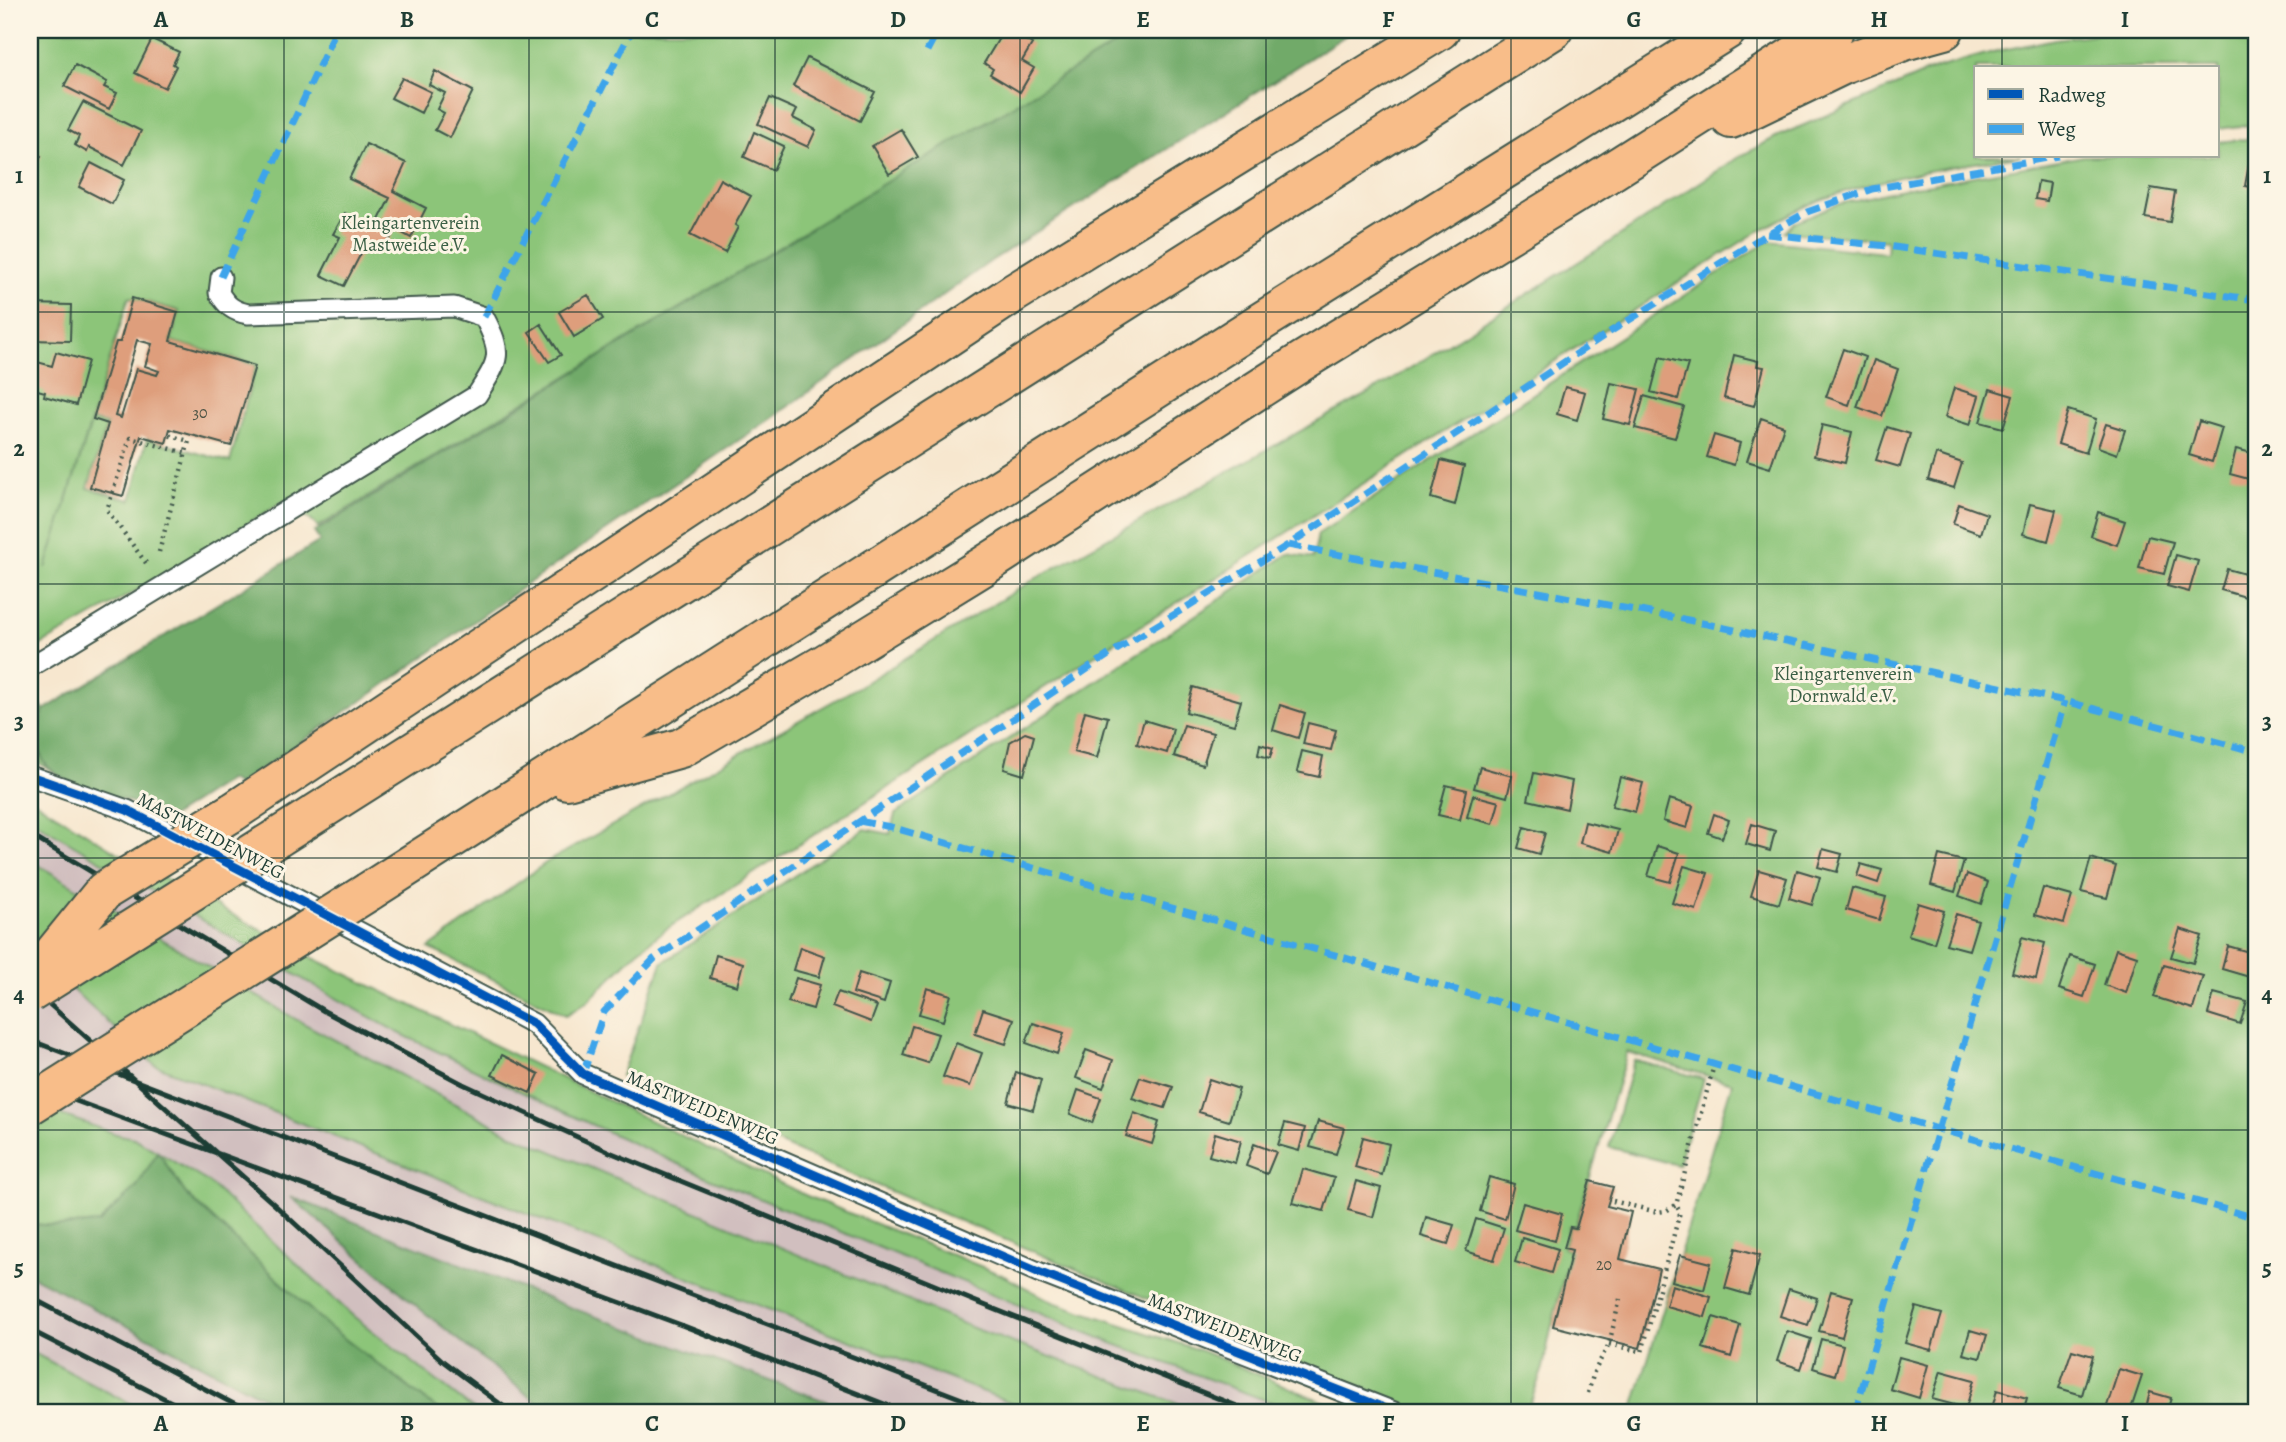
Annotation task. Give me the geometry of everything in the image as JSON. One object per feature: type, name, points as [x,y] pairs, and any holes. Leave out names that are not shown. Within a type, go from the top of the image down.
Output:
[{"type":"highway","points":[[1385,65],[1421,30]]},
{"type":"highway","points":[[30,982],[104,891],[233,812],[1014,293],[1440,30]]},
{"type":"highway","points":[[30,993],[1553,30]]},
{"type":"highway","points":[[30,1105],[528,791],[1264,320],[1727,30]]},
{"type":"highway","points":[[528,791],[681,748],[949,587],[1301,362],[1608,174],[1834,30]]},
{"type":"highway","points":[[1608,174],[1766,103],[1845,64],[1904,41],[1944,30]]},
{"type":"lane","points":[[30,667],[477,395],[495,366],[496,341],[484,317],[464,310],[454,307],[248,314],[236,312],[225,304],[219,293],[221,277]]},
{"type":"lane","name":"MASTWEIDENWEG","points":[[30,776],[127,810],[534,1024],[583,1074],[1038,1272],[1394,1412]]},
{"type":"path","points":[[148,594],[189,441],[168,435]]},
{"type":"path","points":[[153,573],[107,510],[130,438],[186,453]]},
{"type":"path","points":[[1612,1201],[1657,1212],[1666,1211],[1676,1205],[1714,1065]]},
{"type":"path","points":[[1609,1344],[1642,1352],[1681,1212],[1676,1205]]},
{"type":"path","points":[[1588,1393],[1594,1372],[1609,1344],[1620,1298]]},
{"type":"shaded area","points":[[30,818],[397,1032],[553,1107],[714,1180],[879,1248],[1112,1343],[1297,1412],[1199,1412],[973,1328],[513,1135],[297,1020],[30,860]]},
{"type":"shaded area","points":[[30,951],[155,1065],[747,1301],[1036,1412],[855,1412],[564,1305],[294,1198],[419,1308],[549,1412],[477,1412],[353,1316],[208,1182],[134,1138],[30,1104]]},
{"type":"shaded area","points":[[30,1275],[291,1412],[146,1412],[132,1405],[30,1351]]},
{"type":"green space","name":"Kleingartenverein Mastweide e.V.","points":[[30,30],[1139,30],[318,527],[288,499],[143,587],[30,651]],"holes":[[[129,297],[179,311],[171,341],[256,365],[230,462],[147,439],[131,500],[88,488],[107,425],[92,420],[46,568]]]},
{"type":"green space","points":[[1139,30],[1354,30],[991,261],[782,411],[238,785],[229,780],[170,818],[145,806],[73,783],[59,776],[42,758],[39,740],[44,710],[320,541],[314,532]]},
{"type":"green space","points":[[2123,31],[2256,31],[2256,124],[2220,129],[2220,66],[1974,66],[1974,158],[2008,158],[1942,168],[1864,186],[1813,203],[1760,230],[665,930],[637,952],[587,1002],[566,1015],[429,948],[547,862],[860,686],[1038,577],[1385,384],[1737,158],[1776,137],[1937,68],[1993,52],[2055,39]]},
{"type":"green space","name":"Kleingartenverein Dornwald e.V.","points":[[2256,138],[2256,1412],[1632,1412],[1732,1083],[1627,1052],[1575,1227],[1569,1226],[1563,1248],[1570,1251],[1543,1368],[1527,1412],[1421,1412],[960,1221],[621,1076],[662,963],[865,829],[890,834],[895,814],[1288,554],[1313,558],[1318,534],[1768,241],[1886,253],[1887,240],[1785,232],[1794,222],[1835,205],[1893,191],[2073,158],[2220,158],[2220,142]]},
{"type":"green space","points":[[30,688],[44,710],[39,747],[49,769],[30,758]]},
{"type":"green space","points":[[30,798],[118,853],[313,958],[807,1196],[1002,1275],[1053,1302],[1202,1351],[1348,1412],[1297,1412],[1112,1343],[714,1180],[553,1107],[397,1032],[57,835],[30,818]]},
{"type":"green space","points":[[30,860],[297,1020],[513,1135],[973,1328],[1199,1412],[1036,1412],[747,1301],[155,1065],[30,951]]},
{"type":"green space","points":[[1634,1060],[1704,1079],[1678,1165],[1609,1147]]},
{"type":"green space","points":[[30,1104],[134,1138],[208,1182],[353,1316],[477,1412],[441,1412],[329,1327],[186,1194],[158,1153],[137,1186],[99,1223],[61,1226],[30,1224]]},
{"type":"green space","points":[[158,1152],[186,1194],[329,1327],[441,1412],[291,1412],[30,1275],[30,1224],[61,1226],[99,1223],[137,1186]]},
{"type":"green space","points":[[291,1197],[564,1305],[855,1412],[549,1412],[419,1308]]},
{"type":"green space","points":[[30,1351],[132,1405],[146,1412],[30,1412]]},
{"type":"building","points":[[1004,30],[1009,30],[1032,44],[1022,61],[1034,68],[1020,92],[990,74],[993,69],[984,63]]},
{"type":"building","points":[[152,39],[179,52],[173,64],[176,66],[165,88],[135,73]]},
{"type":"building","points":[[807,58],[875,92],[860,121],[793,86]]},
{"type":"building","points":[[75,65],[107,82],[104,87],[117,93],[109,109],[64,86]]},
{"type":"building","points":[[435,71],[473,91],[450,138],[435,130],[444,113],[437,109],[445,93],[429,85]]},
{"type":"building","points":[[402,78],[431,92],[421,113],[391,98]]},
{"type":"building","points":[[770,98],[797,110],[793,118],[816,130],[808,147],[758,124]]},
{"type":"building","points":[[83,102],[141,131],[124,165],[89,147],[87,152],[75,145],[79,136],[68,130]]},
{"type":"building","points":[[901,129],[918,157],[889,174],[872,146]]},
{"type":"building","points":[[754,132],[784,146],[773,170],[744,157]]},
{"type":"building","points":[[366,144],[406,163],[393,191],[426,208],[411,238],[395,229],[384,251],[367,242],[344,286],[321,275],[340,237],[333,234],[345,213],[375,228],[390,198],[349,179]]},
{"type":"building","points":[[30,151],[41,156],[30,181]]},
{"type":"building","points":[[91,163],[124,180],[112,204],[79,187]]},
{"type":"building","points":[[2249,164],[2256,165],[2256,188],[2245,186]]},
{"type":"building","points":[[720,179],[751,196],[735,225],[738,227],[725,253],[690,235]]},
{"type":"building","points":[[2038,181],[2050,183],[2047,201],[2035,199]]},
{"type":"building","points":[[2151,188],[2175,192],[2170,222],[2145,218]]},
{"type":"building","points":[[588,295],[603,319],[574,337],[559,312]]},
{"type":"building","points":[[132,298],[178,312],[170,341],[255,366],[231,446],[170,429],[166,443],[141,436],[123,496],[90,487],[108,424],[93,419],[116,342],[120,342]],"holes":[[[137,340],[152,344],[145,366],[159,371],[157,375],[136,369],[121,418],[115,416]]]},
{"type":"building","points":[[30,304],[71,305],[70,341],[30,340]]},
{"type":"building","points":[[541,324],[561,355],[549,362],[529,332]]},
{"type":"building","points":[[1843,349],[1865,357],[1849,405],[1826,397]]},
{"type":"building","points":[[56,352],[88,361],[76,405],[44,396],[45,392],[30,388],[30,360],[52,366]]},
{"type":"building","points":[[1734,355],[1758,361],[1757,366],[1764,367],[1754,406],[1724,398]]},
{"type":"building","points":[[1660,357],[1688,364],[1678,399],[1651,392]]},
{"type":"building","points":[[1874,360],[1898,369],[1882,416],[1857,407]]},
{"type":"building","points":[[1611,383],[1639,389],[1630,425],[1603,419]]},
{"type":"building","points":[[1565,387],[1585,392],[1577,420],[1557,414]]},
{"type":"building","points":[[1954,388],[1979,396],[1970,425],[1945,417]]},
{"type":"building","points":[[1990,389],[2013,396],[2003,428],[1980,422]]},
{"type":"building","points":[[1644,396],[1684,407],[1675,438],[1635,428]]},
{"type":"building","points":[[2068,410],[2096,419],[2086,453],[2058,444]]},
{"type":"building","points":[[1761,418],[1784,426],[1770,468],[1747,461]]},
{"type":"building","points":[[2199,421],[2222,428],[2212,462],[2189,455]]},
{"type":"building","points":[[2106,424],[2125,430],[2117,454],[2098,447]]},
{"type":"building","points":[[1822,425],[1852,432],[1845,463],[1814,456]]},
{"type":"building","points":[[1887,427],[1910,434],[1900,467],[1876,460]]},
{"type":"building","points":[[1714,435],[1740,443],[1734,465],[1707,457]]},
{"type":"building","points":[[2236,449],[2256,454],[2256,481],[2230,474]]},
{"type":"building","points":[[1936,454],[1962,463],[1954,488],[1928,480]]},
{"type":"building","points":[[1441,460],[1464,466],[1455,505],[1431,498]]},
{"type":"building","points":[[1959,504],[1987,514],[1981,534],[1953,524]]},
{"type":"building","points":[[2030,504],[2056,510],[2048,541],[2023,534]]},
{"type":"building","points":[[2098,512],[2125,521],[2117,545],[2091,536]]},
{"type":"building","points":[[2148,536],[2173,542],[2164,574],[2139,568]]},
{"type":"building","points":[[2176,555],[2198,561],[2189,592],[2167,586]]},
{"type":"building","points":[[2227,569],[2256,577],[2256,600],[2221,590]]},
{"type":"building","points":[[1193,687],[1241,701],[1234,725],[1186,712]]},
{"type":"building","points":[[1280,705],[1305,713],[1298,738],[1273,730]]},
{"type":"building","points":[[1085,711],[1108,717],[1097,758],[1074,752]]},
{"type":"building","points":[[1144,720],[1173,729],[1167,753],[1137,744]]},
{"type":"building","points":[[1308,723],[1336,730],[1331,750],[1303,744]]},
{"type":"building","points":[[1184,725],[1213,733],[1203,765],[1174,756]]},
{"type":"building","points":[[1025,733],[1034,736],[1024,775],[1004,769],[1010,742]]},
{"type":"building","points":[[1260,744],[1273,748],[1270,758],[1258,755]]},
{"type":"building","points":[[1302,751],[1323,756],[1319,777],[1297,772]]},
{"type":"building","points":[[1480,767],[1512,776],[1507,797],[1474,788]]},
{"type":"building","points":[[1534,773],[1572,781],[1567,809],[1528,800]]},
{"type":"building","points":[[1620,777],[1643,783],[1635,812],[1612,806]]},
{"type":"building","points":[[1446,785],[1467,790],[1460,820],[1438,815]]},
{"type":"building","points":[[1473,795],[1499,802],[1493,824],[1467,817]]},
{"type":"building","points":[[1669,799],[1693,806],[1687,828],[1663,821]]},
{"type":"building","points":[[1714,814],[1729,820],[1722,838],[1708,833]]},
{"type":"building","points":[[1585,822],[1618,830],[1612,852],[1580,843]]},
{"type":"building","points":[[1752,824],[1775,831],[1770,851],[1746,844]]},
{"type":"building","points":[[1524,827],[1545,833],[1539,854],[1518,848]]},
{"type":"building","points":[[1657,846],[1679,853],[1670,882],[1648,876]]},
{"type":"building","points":[[1823,849],[1842,854],[1837,872],[1818,867]]},
{"type":"building","points":[[1939,855],[1964,861],[1955,892],[1931,885]]},
{"type":"building","points":[[2091,858],[2116,866],[2107,898],[2081,892]]},
{"type":"building","points":[[1861,864],[1882,870],[1878,883],[1857,876]]},
{"type":"building","points":[[1684,866],[1708,873],[1696,910],[1672,903]]},
{"type":"building","points":[[1759,870],[1787,878],[1779,904],[1751,896]]},
{"type":"building","points":[[1797,870],[1820,877],[1812,905],[1789,898]]},
{"type":"building","points":[[1967,874],[1988,882],[1981,904],[1959,896]]},
{"type":"building","points":[[1852,888],[1886,897],[1879,920],[1846,910]]},
{"type":"building","points":[[2043,888],[2072,896],[2064,923],[2035,915]]},
{"type":"building","points":[[1918,903],[1944,911],[1934,943],[1908,935]]},
{"type":"building","points":[[1956,914],[1978,921],[1969,950],[1946,944]]},
{"type":"building","points":[[2180,929],[2202,936],[2193,963],[2171,957]]},
{"type":"building","points":[[2022,937],[2045,943],[2036,979],[2012,973]]},
{"type":"building","points":[[2228,946],[2256,954],[2256,979],[2222,969]]},
{"type":"building","points":[[800,947],[825,956],[819,977],[793,970]]},
{"type":"building","points":[[2116,949],[2137,956],[2126,993],[2104,985]]},
{"type":"building","points":[[716,955],[743,963],[737,986],[710,978]]},
{"type":"building","points":[[2070,956],[2095,964],[2084,997],[2059,989]]},
{"type":"building","points":[[2164,965],[2203,976],[2193,1009],[2154,997]]},
{"type":"building","points":[[859,973],[890,983],[884,1003],[853,993]]},
{"type":"building","points":[[796,978],[820,985],[813,1009],[788,1002]]},
{"type":"building","points":[[927,988],[951,995],[943,1021],[919,1014]]},
{"type":"building","points":[[838,992],[877,1006],[871,1022],[832,1007]]},
{"type":"building","points":[[2214,993],[2247,1002],[2240,1024],[2208,1014]]},
{"type":"building","points":[[983,1009],[1014,1019],[1006,1044],[975,1034]]},
{"type":"building","points":[[1033,1023],[1064,1033],[1057,1054],[1026,1043]]},
{"type":"building","points":[[912,1026],[938,1034],[928,1063],[903,1055]]},
{"type":"building","points":[[956,1043],[982,1053],[970,1086],[943,1077]]},
{"type":"building","points":[[1086,1050],[1113,1060],[1103,1088],[1076,1078]]},
{"type":"building","points":[[502,1055],[539,1074],[530,1093],[492,1075]]},
{"type":"building","points":[[1016,1072],[1041,1080],[1033,1110],[1008,1103]]},
{"type":"building","points":[[1140,1077],[1173,1087],[1165,1108],[1132,1098]]},
{"type":"building","points":[[1209,1079],[1239,1089],[1229,1121],[1199,1112]]},
{"type":"building","points":[[1078,1090],[1101,1098],[1092,1123],[1070,1114]]},
{"type":"building","points":[[1134,1113],[1159,1122],[1152,1144],[1126,1136]]},
{"type":"building","points":[[1318,1121],[1344,1128],[1336,1154],[1310,1147]]},
{"type":"building","points":[[1285,1123],[1305,1128],[1299,1151],[1278,1145]]},
{"type":"building","points":[[1215,1133],[1241,1141],[1235,1163],[1209,1156]]},
{"type":"building","points":[[1363,1137],[1389,1144],[1382,1175],[1355,1167]]},
{"type":"building","points":[[1254,1144],[1276,1152],[1267,1174],[1246,1166]]},
{"type":"building","points":[[1303,1169],[1334,1178],[1324,1211],[1293,1203]]},
{"type":"building","points":[[1489,1177],[1514,1184],[1505,1219],[1480,1211]]},
{"type":"building","points":[[1356,1181],[1381,1188],[1373,1217],[1348,1210]]},
{"type":"building","points":[[1590,1181],[1613,1187],[1607,1206],[1631,1212],[1620,1259],[1659,1269],[1640,1348],[1553,1326],[1572,1250],[1564,1248],[1570,1227],[1576,1228]]},
{"type":"building","points":[[1523,1203],[1562,1214],[1555,1241],[1515,1230]]},
{"type":"building","points":[[1426,1217],[1454,1225],[1448,1244],[1421,1236]]},
{"type":"building","points":[[1476,1219],[1504,1228],[1494,1260],[1466,1251]]},
{"type":"building","points":[[1522,1238],[1558,1249],[1551,1273],[1515,1262]]},
{"type":"building","points":[[1736,1248],[1760,1255],[1749,1295],[1725,1288]]},
{"type":"building","points":[[1680,1255],[1711,1263],[1704,1290],[1672,1281]]},
{"type":"building","points":[[1672,1285],[1711,1297],[1705,1317],[1666,1306]]},
{"type":"building","points":[[1789,1289],[1817,1298],[1808,1325],[1780,1316]]},
{"type":"building","points":[[1831,1291],[1853,1297],[1842,1337],[1819,1331]]},
{"type":"building","points":[[1916,1307],[1942,1314],[1931,1350],[1905,1343]]},
{"type":"building","points":[[1713,1317],[1740,1325],[1731,1357],[1703,1348]]},
{"type":"building","points":[[1970,1330],[1987,1335],[1980,1358],[1963,1354]]},
{"type":"building","points":[[1787,1331],[1811,1339],[1801,1369],[1777,1361]]},
{"type":"building","points":[[1821,1339],[1843,1345],[1835,1375],[1813,1368]]},
{"type":"building","points":[[2072,1350],[2093,1356],[2082,1395],[2059,1388]]},
{"type":"building","points":[[1899,1357],[1928,1365],[1919,1398],[1890,1389]]},
{"type":"building","points":[[2119,1369],[2142,1376],[2130,1412],[2106,1409]]},
{"type":"building","points":[[1941,1371],[1974,1380],[1966,1408],[1932,1399]]},
{"type":"building","points":[[1997,1390],[2027,1398],[2023,1412],[1991,1412]]},
{"type":"building","points":[[2150,1392],[2171,1398],[2167,1412],[2145,1412]]},
{"type":"railway","points":[[30,835],[324,1011],[463,1084],[612,1153],[1252,1412]]},
{"type":"railway","points":[[30,987],[276,1206],[444,1362],[511,1412]]},
{"type":"railway","points":[[30,1040],[996,1412]]},
{"type":"railway","points":[[30,1084],[684,1326],[905,1412]]},
{"type":"railway","points":[[30,1297],[249,1412]]},
{"type":"railway","points":[[30,1330],[191,1412]]},
{"type":"marked path","points":[[221,277],[336,30]]},
{"type":"marked path","points":[[484,317],[632,30]]},
{"type":"marked path","points":[[927,51],[938,30]]},
{"type":"marked path","points":[[1103,30],[1111,33]]},
{"type":"marked path","points":[[583,1074],[604,1012],[654,959],[1113,652],[1288,545],[1605,335],[1807,212],[1872,189],[2047,158]]},
{"type":"marked path","points":[[1767,234],[1887,246],[2256,300]]},
{"type":"marked path","points":[[1288,545],[1688,620],[2065,701],[2256,752]]},
{"type":"marked path","points":[[1855,1412],[2065,701]]},
{"type":"marked path","points":[[859,821],[891,827],[2256,1218]]},
{"type":"cycle path","points":[[30,776],[127,810],[534,1024],[583,1074],[1038,1272],[1394,1412]]}]
